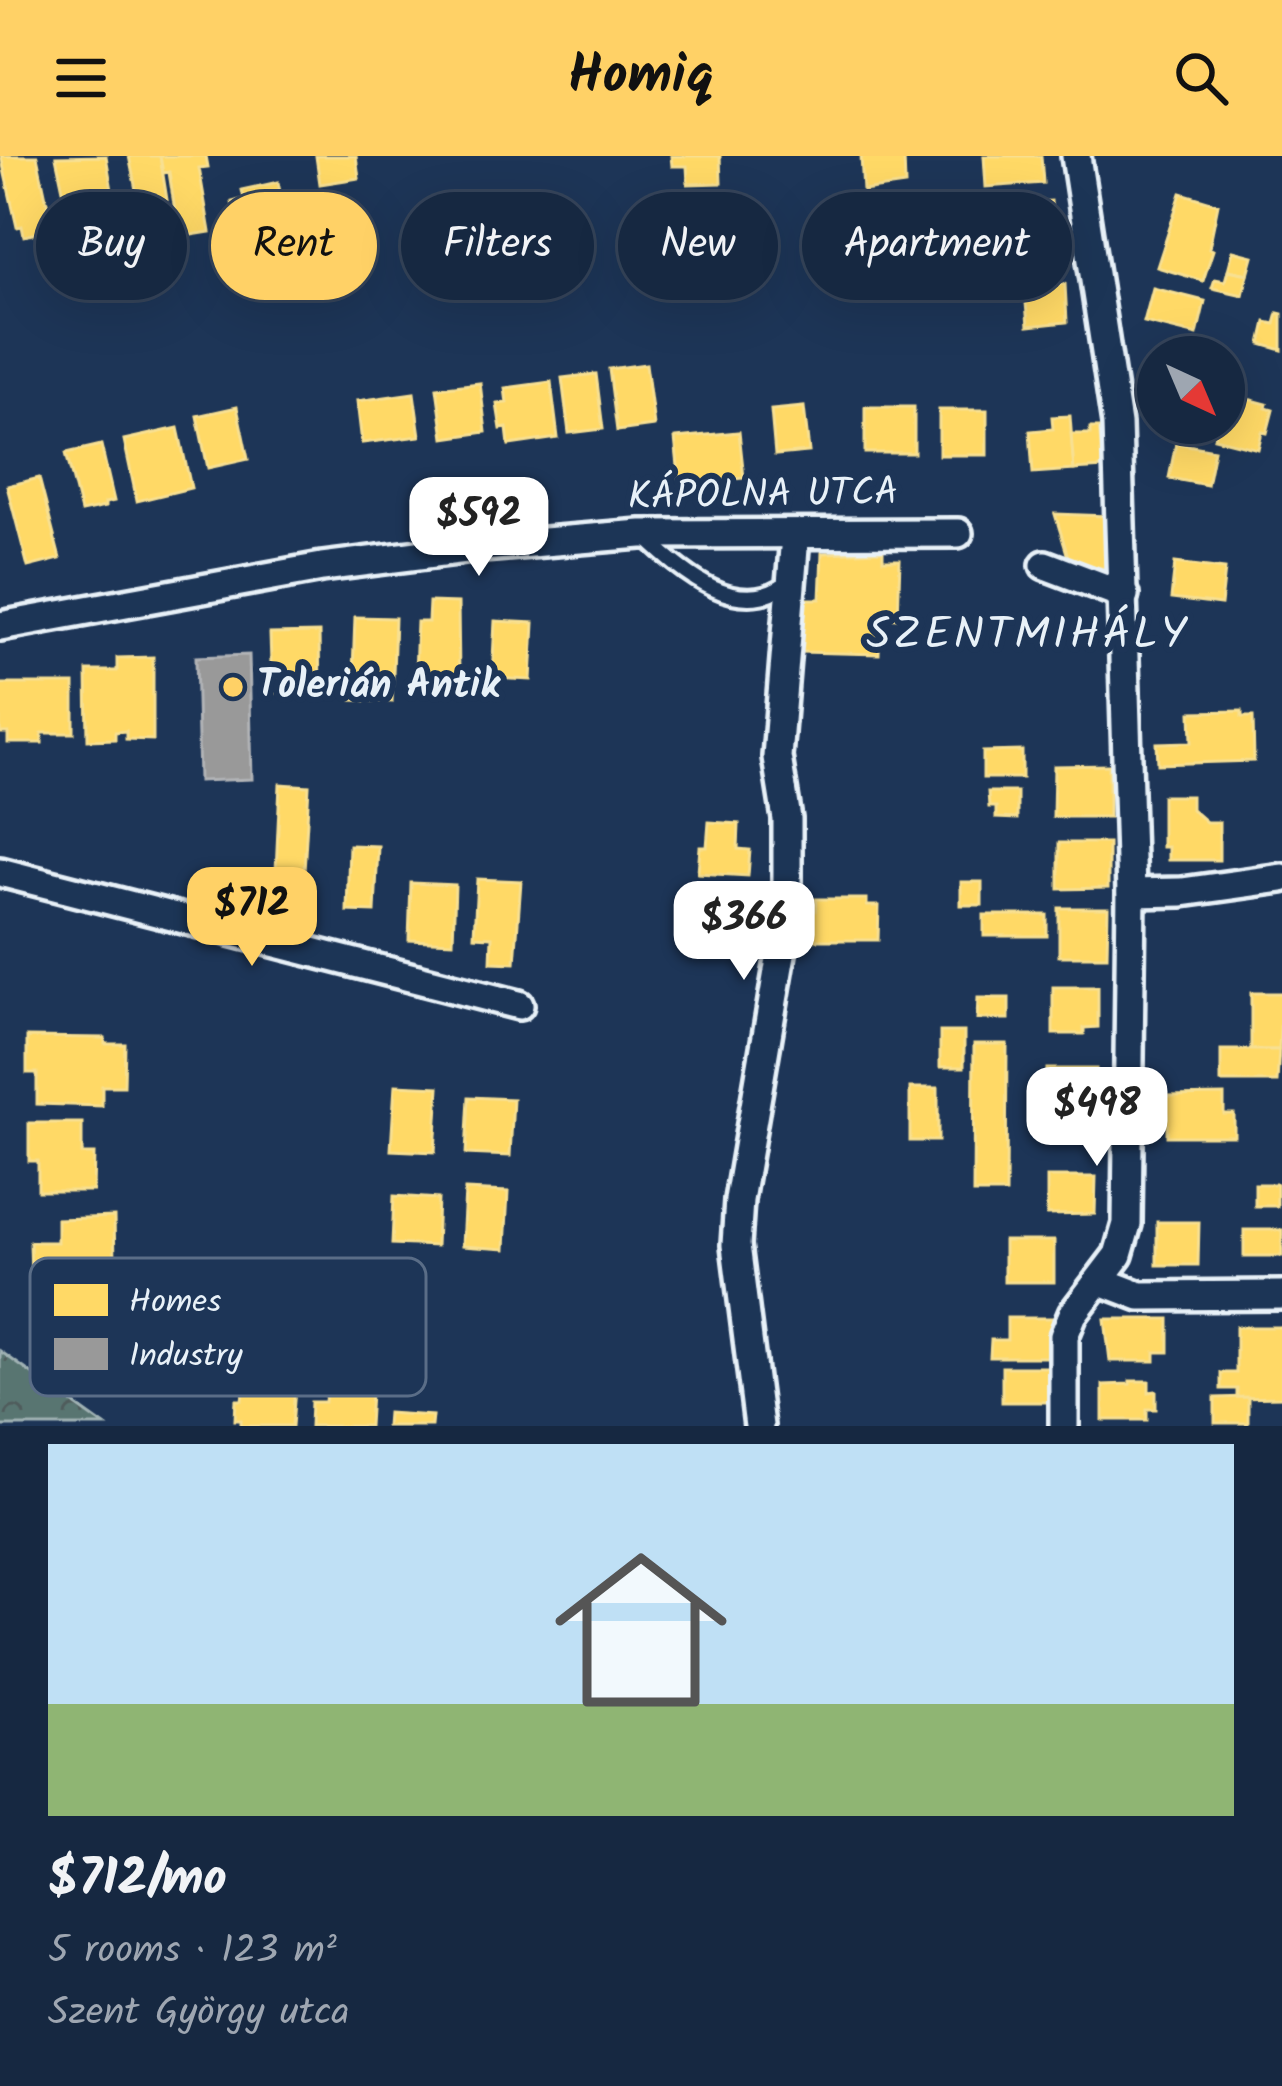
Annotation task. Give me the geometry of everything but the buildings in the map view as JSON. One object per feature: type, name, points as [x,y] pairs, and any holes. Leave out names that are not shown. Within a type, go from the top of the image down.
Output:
[{"type":"street","points":[[1064,1426],[1064,1336],[1073,1314],[1118,1255],[1127,1224],[1131,893],[1118,424],[1076,156]]},
{"type":"street","name":"KÁPOLNA UTCA","points":[[0,626],[322,567],[482,547],[641,534],[958,533]]},
{"type":"street","points":[[759,1426],[736,1245],[739,1199],[787,896],[787,819],[777,758],[795,536]]},
{"type":"street","points":[[1046,565],[1124,595]]},
{"type":"street","points":[[0,872],[519,1005]]},
{"type":"street","points":[[1131,893],[1182,892],[1282,878]]},
{"type":"street","points":[[1101,1281],[1140,1296],[1282,1295]]},
{"type":"lane","points":[[641,534],[679,569],[735,599],[778,591],[793,579]]},
{"type":"green space","points":[[0,1351],[30,1372],[30,1396],[63,1396],[105,1426],[0,1426]]},
{"type":"place","name":"Tolerián Antik","points":[[233,687]]},
{"type":"district","name":"SZENTMIHÁLY","points":[[1028,636]]}]
